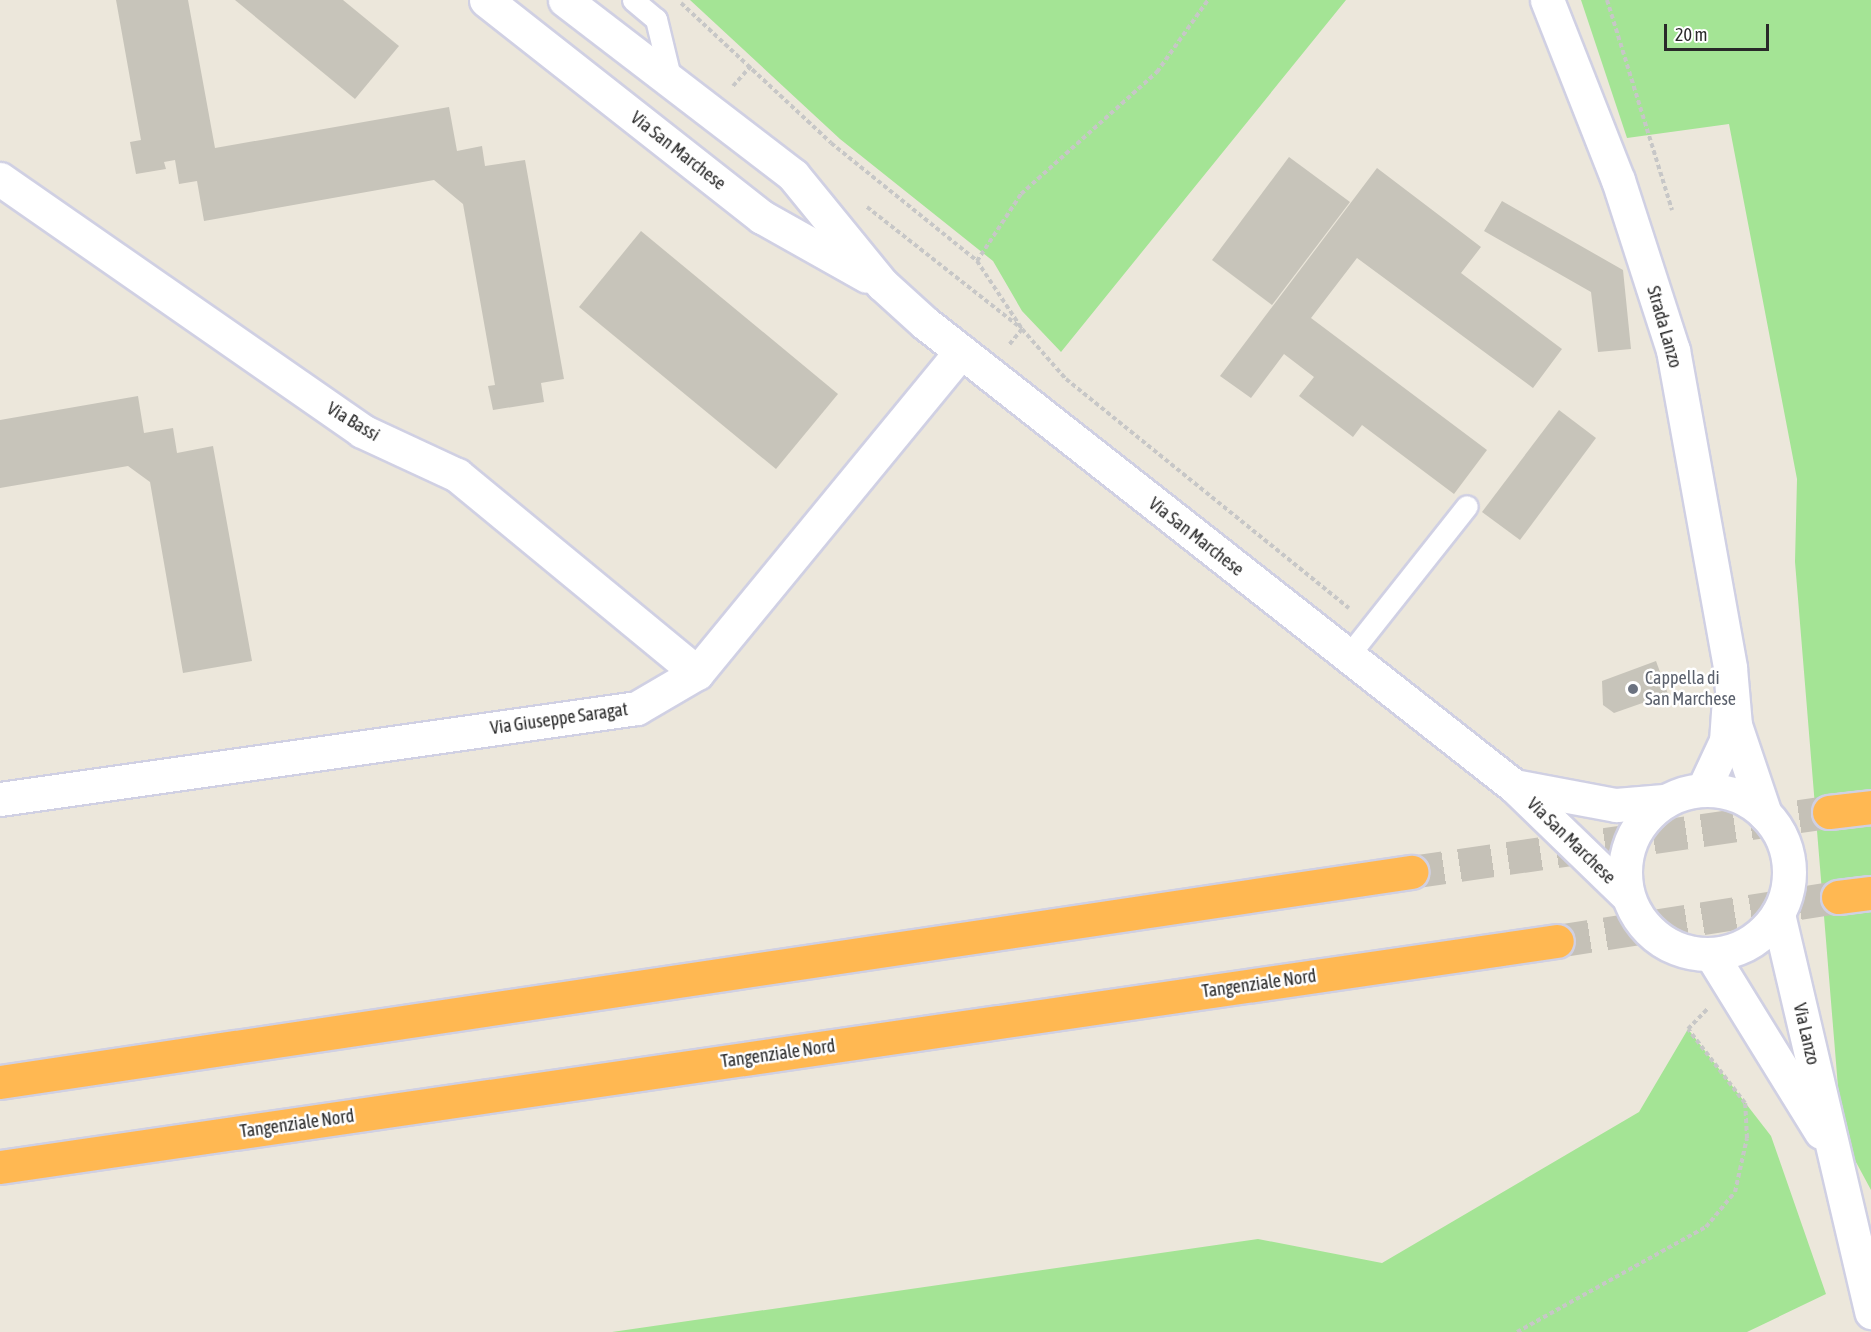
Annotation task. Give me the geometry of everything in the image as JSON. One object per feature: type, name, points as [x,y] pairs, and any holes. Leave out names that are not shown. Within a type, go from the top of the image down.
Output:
[{"type":"highway","points":[[1829,812],[1870,807]]},
{"type":"highway","points":[[0,1082],[1411,872]]},
{"type":"highway","points":[[1823,895],[1871,893]]},
{"type":"highway","name":"Tangenziale Nord","points":[[0,1167],[1557,941]]},
{"type":"street","name":"Via San Marchese","points":[[486,0],[762,217],[882,284]]},
{"type":"street","name":"Via San Marchese","points":[[565,0],[670,76],[793,175],[882,284],[960,352],[1514,786],[1628,896]]},
{"type":"street","name":"Strada Lanzo","points":[[1547,0],[1618,180],[1673,350],[1730,668],[1735,725],[1779,817]]},
{"type":"street","name":"Via Bassi","points":[[0,179],[362,430],[457,475],[697,673]]},
{"type":"street","name":"Via Giuseppe Saragat","points":[[0,799],[638,708],[697,673],[960,352]]},
{"type":"street","name":"Strada Lanzo","points":[[1703,790],[1726,741],[1730,668]]},
{"type":"street","name":"Via San Marchese","points":[[1514,786],[1616,805],[1664,801]]},
{"type":"street","points":[[1703,790],[1726,791],[1779,817],[1781,835],[1789,862],[1788,889],[1778,914],[1761,935],[1738,949],[1711,954],[1684,951],[1659,939],[1640,920],[1628,896],[1624,869],[1630,842],[1644,819],[1664,801],[1703,790]]},
{"type":"street","name":"Via Lanzo","points":[[1778,914],[1871,1312]]},
{"type":"street","name":"Via Lanzo","points":[[1711,954],[1729,987],[1834,1154]]},
{"type":"lane","points":[[633,0],[656,18],[670,76]]},
{"type":"lane","points":[[1348,656],[1467,506]]},
{"type":"path","points":[[678,0],[831,143],[977,261],[1022,329],[1066,379],[1372,626]]},
{"type":"path","points":[[977,261],[1021,194],[1157,72],[1208,0]]},
{"type":"path","points":[[1607,0],[1672,210]]},
{"type":"path","points":[[987,373],[1022,329]]},
{"type":"path","points":[[1779,817],[1823,895]]},
{"type":"path","points":[[1517,1332],[1706,1227],[1735,1192],[1747,1138],[1745,1103],[1688,1029],[1729,987]]},
{"type":"green space","points":[[690,0],[1346,0],[1061,352],[1022,311],[993,261],[840,139]]},
{"type":"green space","points":[[1581,0],[1871,0],[1871,1190],[1842,1136],[1795,562],[1797,479],[1729,124],[1627,138]]},
{"type":"green space","points":[[1688,1029],[1771,1136],[1826,1294],[1747,1332],[612,1332],[1258,1239],[1382,1263],[1639,1112]]},
{"type":"building","points":[[116,0],[188,0],[215,148],[449,107],[457,151],[482,146],[485,166],[525,160],[564,379],[541,383],[544,402],[493,410],[488,386],[495,385],[463,204],[434,180],[204,221],[197,181],[179,184],[175,160],[164,162],[166,169],[136,174],[130,142],[141,140]]},
{"type":"building","points":[[235,0],[343,0],[399,46],[355,99]]},
{"type":"building","points":[[1289,157],[1350,202],[1272,305],[1212,260]]},
{"type":"building","points":[[1377,168],[1481,247],[1461,273],[1562,349],[1533,388],[1357,258],[1311,318],[1487,450],[1454,494],[1362,425],[1353,437],[1299,396],[1314,377],[1284,354],[1251,398],[1220,376]]},
{"type":"building","points":[[1502,201],[1623,270],[1631,349],[1598,352],[1591,292],[1484,231]]},
{"type":"building","points":[[641,231],[838,394],[776,469],[579,307]]},
{"type":"building","points":[[138,396],[144,433],[173,428],[177,453],[213,446],[252,661],[183,673],[150,482],[128,466],[0,488],[0,420]]},
{"type":"building","points":[[1559,410],[1596,438],[1520,540],[1482,512]]},
{"type":"building","name":"Cappella di San Marchese","points":[[1656,661],[1668,694],[1614,713],[1603,705],[1602,681]]},
{"type":"tunnel","points":[[1411,872],[1829,812]]},
{"type":"tunnel","points":[[1557,941],[1838,897]]},
{"type":"place","name":"Cappella di San Marchese","points":[[1633,689]]}]
